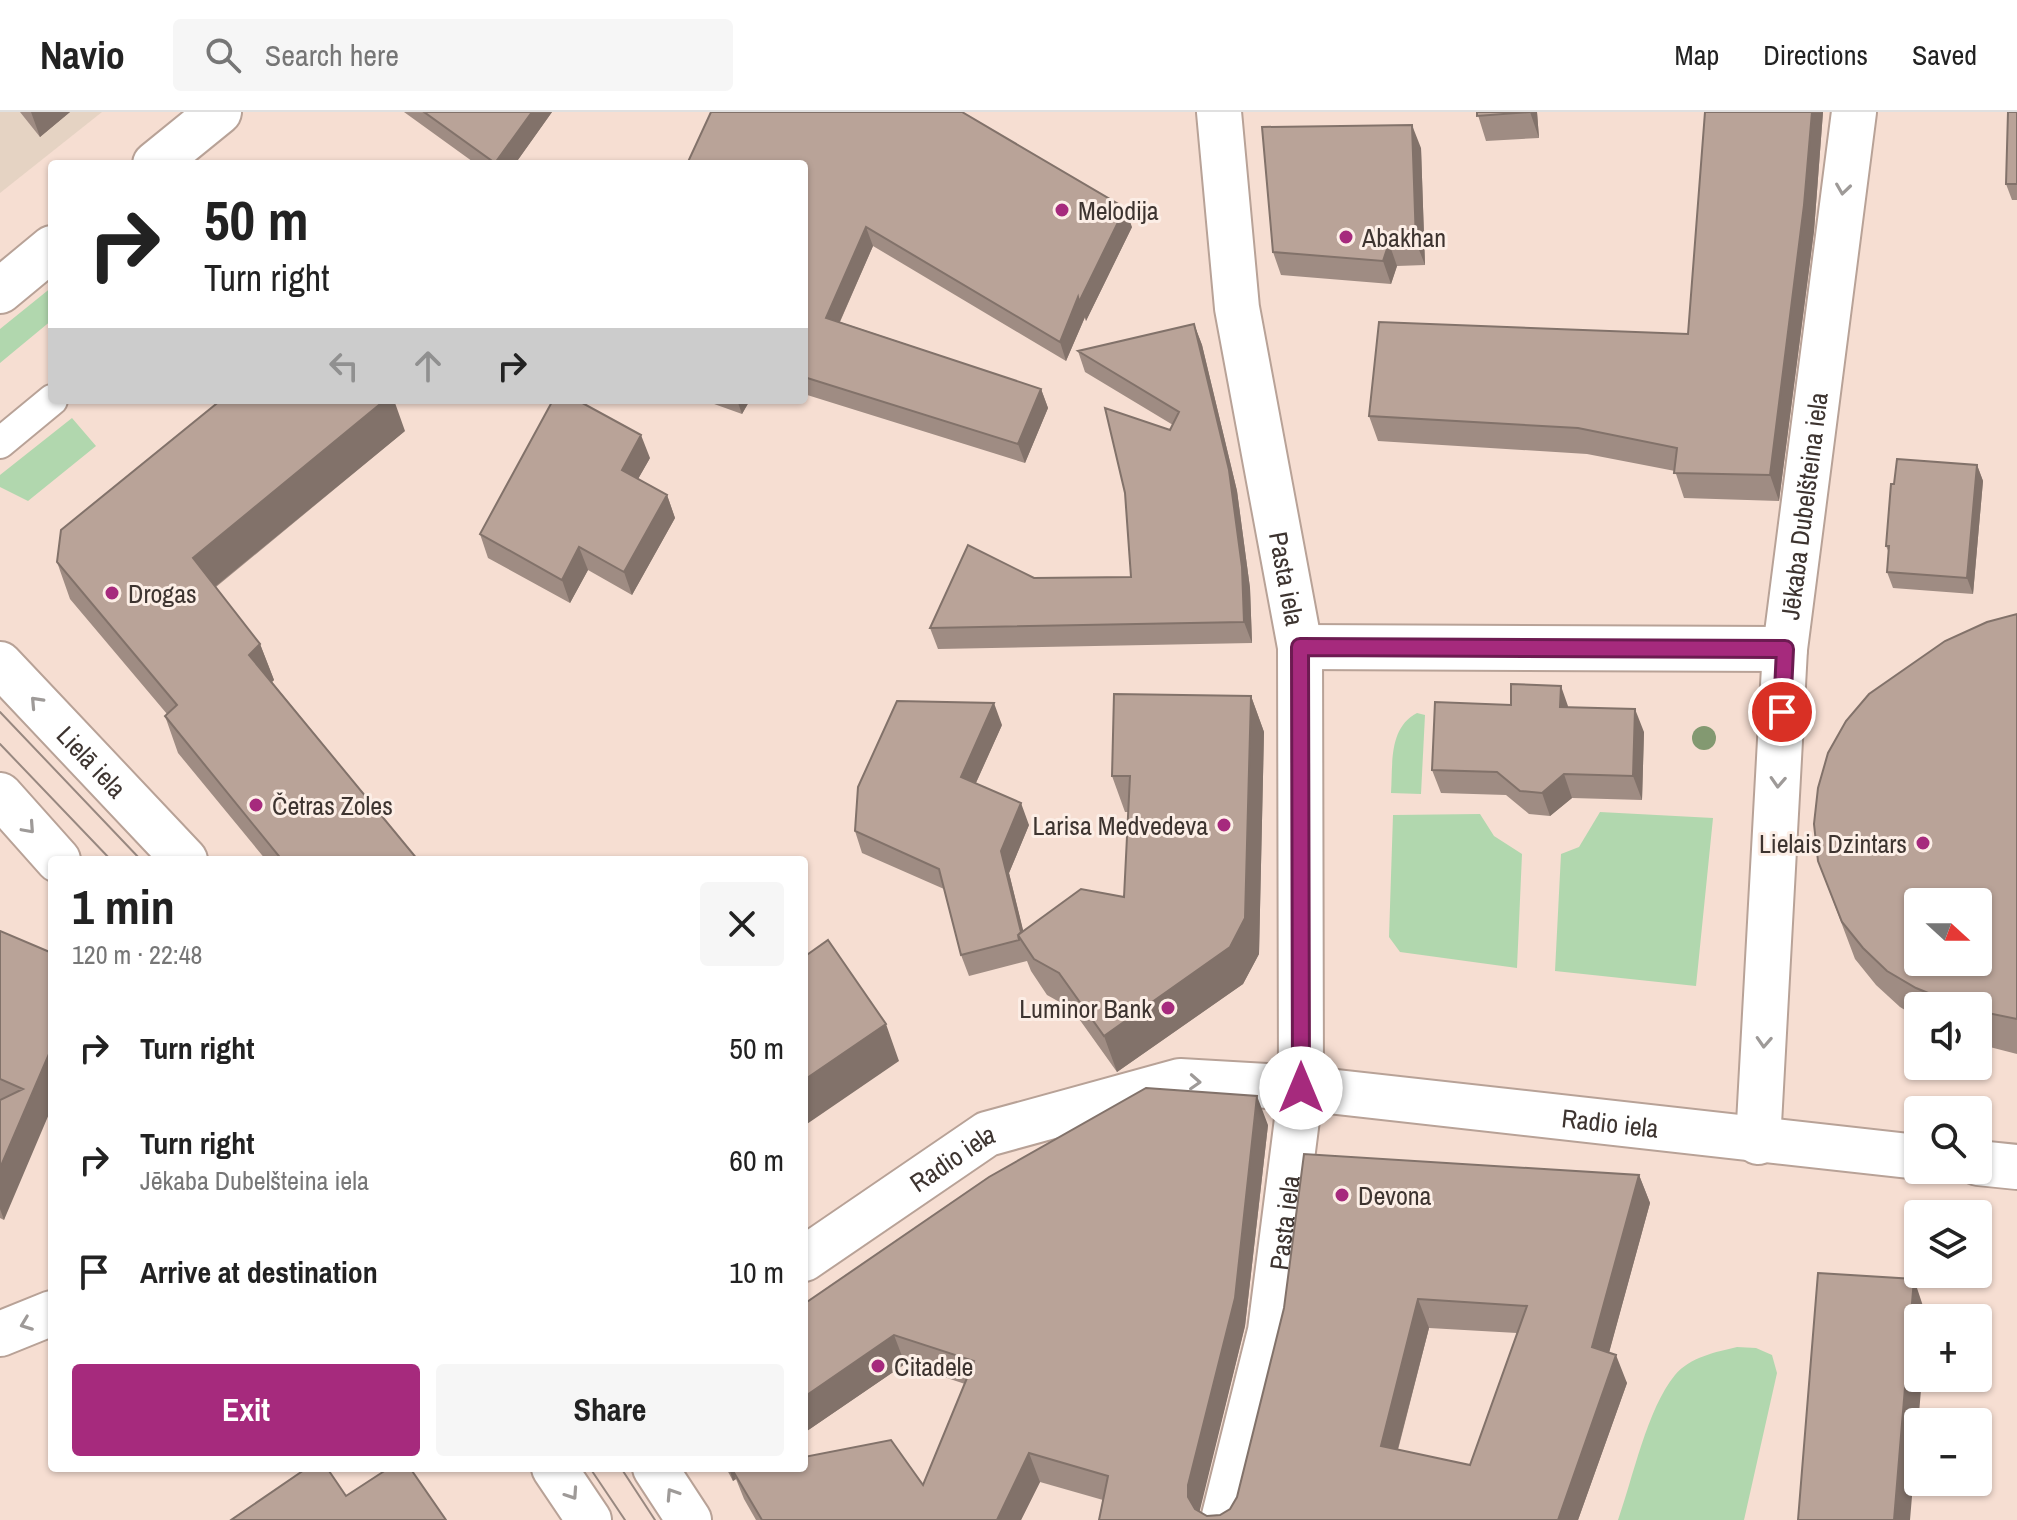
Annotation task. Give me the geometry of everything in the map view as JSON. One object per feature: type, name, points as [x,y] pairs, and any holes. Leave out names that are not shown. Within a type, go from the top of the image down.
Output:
[{"type":"street","points":[[160,160],[219,112]]},
{"type":"street","name":"Pasta iela","points":[[1219,112],[1237,308],[1300,647],[1301,1088],[1270,1331],[1223,1520]]},
{"type":"street","name":"Jēkaba Dubelšteina iela","points":[[1758,1142],[1785,649],[1854,112]]},
{"type":"street","points":[[0,291],[48,251]]},
{"type":"street","points":[[1300,647],[1785,649]]},
{"type":"street","name":"Lielā iela","points":[[0,664],[181,856]]},
{"type":"street","points":[[0,795],[54,856]]},
{"type":"street","name":"Radio iela","points":[[808,1256],[987,1134],[1180,1081],[1301,1088],[1758,1142],[1904,1156]]},
{"type":"street","points":[[1992,1164],[2017,1167]]},
{"type":"street","points":[[0,1334],[48,1315]]},
{"type":"street","points":[[557,1472],[589,1520]]},
{"type":"street","points":[[658,1472],[689,1520]]},
{"type":"lane","points":[[0,443],[48,403]]},
{"type":"shaded area","points":[[0,112],[102,112],[0,193]]},
{"type":"green space","points":[[48,290],[48,323],[0,363],[0,329]]},
{"type":"green space","points":[[72,418],[96,446],[28,501],[0,487],[0,475]]},
{"type":"green space","points":[[1417,713],[1425,715],[1421,794],[1391,793],[1392,759],[1397,738],[1401,728]]},
{"type":"green space","points":[[1600,812],[1713,818],[1696,986],[1555,971],[1561,854],[1579,847]]},
{"type":"green space","points":[[1480,814],[1494,836],[1522,854],[1517,968],[1400,952],[1389,937],[1393,815]]},
{"type":"green space","points":[[1737,1347],[1756,1348],[1772,1355],[1777,1373],[1744,1520],[1618,1520],[1642,1444],[1665,1389],[1688,1364]]},
{"type":"building","points":[[424,112],[532,112],[497,160],[491,160]]},
{"type":"building","points":[[711,112],[962,112],[1125,208],[1079,302],[1078,297],[1060,342],[866,227],[826,318],[1041,389],[1018,444],[808,378],[808,160],[689,160]]},
{"type":"building","points":[[1477,112],[1530,112],[1477,116]]},
{"type":"building","points":[[1705,112],[1812,112],[1804,205],[1770,475],[1674,473],[1677,448],[1578,428],[1369,416],[1379,322],[1688,334]]},
{"type":"building","points":[[2008,112],[2017,112],[2017,184],[2006,184]]},
{"type":"building","points":[[1412,125],[1416,242],[1389,243],[1383,261],[1273,252],[1262,127]]},
{"type":"building","points":[[1194,324],[1229,470],[1242,567],[1244,622],[930,628],[968,545],[1034,578],[1131,577],[1125,493],[1105,408],[1170,430],[1179,412],[1078,351]]},
{"type":"building","points":[[216,404],[380,404],[193,558],[260,644],[249,655],[415,856],[279,856],[165,716],[177,705],[57,562],[61,530]]},
{"type":"building","points":[[551,404],[584,404],[641,435],[622,470],[667,495],[624,572],[579,547],[562,580],[480,534]]},
{"type":"building","points":[[1897,459],[1977,465],[1967,578],[1887,572],[1891,484],[1894,484]]},
{"type":"building","name":"Lielais Dzintars","points":[[2017,614],[2017,1019],[1992,1014],[1992,992],[1926,992],[1887,971],[1842,922],[1818,861],[1814,824],[1818,788],[1828,753],[1846,721],[1869,694],[1945,641],[1987,622]]},
{"type":"building","points":[[1511,684],[1561,686],[1560,707],[1635,709],[1633,776],[1564,774],[1542,793],[1520,791],[1497,772],[1432,770],[1435,702],[1511,705]]},
{"type":"building","points":[[1114,694],[1251,696],[1245,918],[1230,947],[1104,1036],[1059,973],[1034,959],[1018,935],[1081,889],[1124,897],[1130,776],[1112,776]]},
{"type":"building","points":[[897,701],[994,703],[961,777],[1021,803],[1001,851],[1021,932],[1019,940],[961,955],[939,869],[855,831],[858,787]]},
{"type":"building","points":[[0,931],[48,951],[48,1056],[0,1168],[0,1100],[23,1089],[0,1079]]},
{"type":"building","points":[[828,940],[886,1024],[808,1077],[808,954]]},
{"type":"building","points":[[1146,1088],[1257,1096],[1235,1298],[1188,1485],[1188,1497],[1195,1509],[1207,1516],[1220,1515],[1230,1509],[1237,1497],[1284,1308],[1304,1154],[1639,1175],[1592,1347],[1616,1355],[1558,1520],[1099,1520],[1108,1476],[1029,1453],[997,1520],[762,1520],[734,1472],[808,1472],[808,1456],[891,1440],[923,1485],[974,1361],[894,1335],[808,1394],[808,1301],[989,1177]],"holes":[[[1418,1299],[1527,1306],[1470,1465],[1381,1446]]]},
{"type":"building","points":[[1818,1273],[1904,1278],[1904,1288],[1913,1288],[1912,1304],[1904,1304],[1905,1392],[1894,1520],[1798,1520]]},
{"type":"building","points":[[301,1472],[330,1472],[346,1496],[383,1472],[413,1472],[446,1520],[231,1520]]},
{"type":"tram line","points":[[0,712],[137,856]]},
{"type":"tram line","points":[[0,744],[107,856]]},
{"type":"tram line","points":[[593,1472],[625,1520]]},
{"type":"tram line","points":[[624,1472],[655,1520]]},
{"type":"place","name":"Melodija","points":[[1062,210]]},
{"type":"place","name":"Abakhan","points":[[1346,237]]},
{"type":"place","name":"Drogas","points":[[112,593]]},
{"type":"place","name":"Četras Zoles","points":[[256,805]]},
{"type":"place","name":"Larisa Medvedeva","points":[[1224,825]]},
{"type":"place","name":"Lielais Dzintars","points":[[1923,843]]},
{"type":"place","name":"Luminor Bank","points":[[1168,1008]]},
{"type":"place","name":"Devona","points":[[1342,1195]]},
{"type":"place","name":"Citadele","points":[[878,1366]]},
{"type":"route","points":[[1301,1088],[1300,647],[1785,649],[1782,712]]}]
